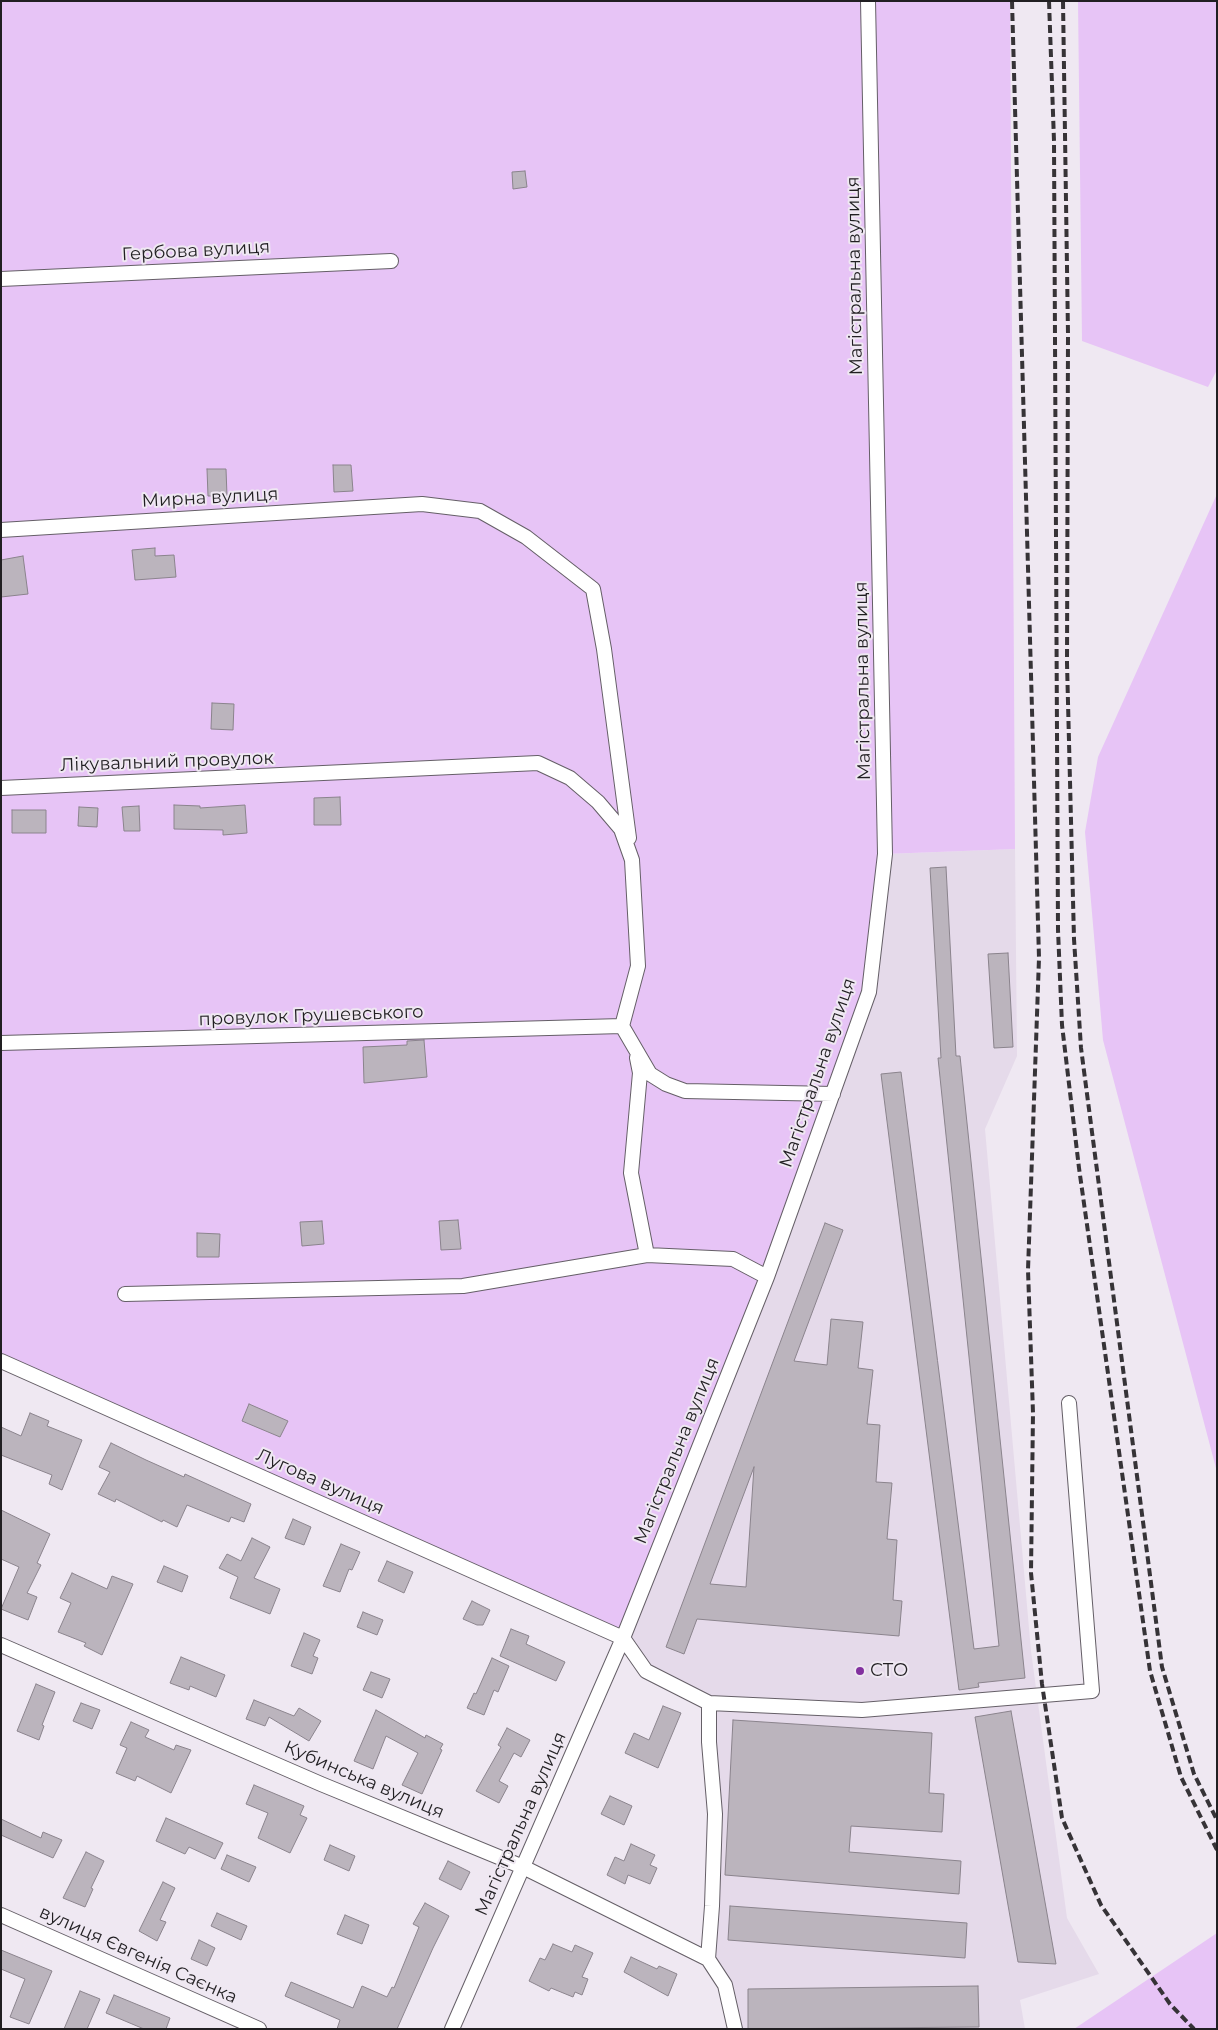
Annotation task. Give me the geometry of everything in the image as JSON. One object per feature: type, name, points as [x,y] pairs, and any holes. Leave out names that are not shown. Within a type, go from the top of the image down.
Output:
[{"type":"street","name":"Магістральна вулиця","points":[[452,2029],[623,1638],[767,1277],[869,992],[885,854],[868,1]]},
{"type":"street","name":"Гербова вулиця","points":[[1,279],[392,261]]},
{"type":"street","name":"Мирна вулиця","points":[[1,530],[422,504],[480,511],[526,537],[593,589],[604,649],[632,860]]},
{"type":"street","name":"Лікувальний провулок","points":[[1,788],[334,774],[538,763],[570,778],[598,802],[621,829],[632,860]]},
{"type":"street","points":[[632,860],[638,966],[622,1026],[636,1053],[650,1074],[666,1084],[685,1091],[833,1094]]},
{"type":"street","name":"провулок Грушевського","points":[[1,1043],[622,1026]]},
{"type":"street","points":[[636,1053],[640,1074],[631,1173],[646,1255]]},
{"type":"street","points":[[125,1294],[463,1286],[646,1255],[733,1260],[767,1277]]},
{"type":"street","name":"Лугова вулиця","points":[[1,1361],[623,1638]]},
{"type":"street","points":[[623,1638],[646,1672],[709,1703],[862,1710],[1092,1691],[1069,1403]]},
{"type":"street","name":"Кубинська вулиця","points":[[1,1645],[322,1784],[523,1867],[708,1959]]},
{"type":"street","points":[[709,1703],[709,1742],[715,1814],[708,1959],[725,1985],[735,2029]]},
{"type":"street","name":"вулиця Євгенія Саєнка","points":[[1,1915],[259,2029]]},
{"type":"shaded area","points":[[1,1],[1010,1],[1015,849],[885,854],[869,992],[623,1638],[1,1361]]},
{"type":"shaded area","points":[[1078,1],[1217,1],[1217,370],[1208,387],[1082,341]]},
{"type":"shaded area","points":[[1217,494],[1217,1472],[1103,1040],[1085,832],[1098,757]]},
{"type":"shaded area","points":[[1015,849],[1017,1056],[985,1129],[1031,1651],[1067,1918],[1099,1974],[1020,2000],[1025,2029],[735,2029],[708,1959],[709,1703],[646,1671],[623,1638],[885,854]]},
{"type":"shaded area","points":[[1217,1933],[1217,2029],[1074,2029]]},
{"type":"building","points":[[525,171],[527,187],[513,189],[512,172]]},
{"type":"building","points":[[333,465],[351,465],[353,491],[334,492]]},
{"type":"building","points":[[207,469],[226,469],[227,496],[208,496]]},
{"type":"building","points":[[155,548],[155,556],[174,555],[176,577],[135,580],[132,550]]},
{"type":"building","points":[[23,556],[28,594],[1,597],[1,560]]},
{"type":"building","points":[[212,703],[234,704],[233,730],[211,729]]},
{"type":"building","points":[[340,797],[341,825],[314,825],[314,798]]},
{"type":"building","points":[[174,805],[200,806],[200,808],[245,805],[247,833],[223,835],[223,830],[174,829]]},
{"type":"building","points":[[139,806],[140,831],[124,831],[122,807]]},
{"type":"building","points":[[79,807],[98,808],[97,827],[78,826]]},
{"type":"building","points":[[12,810],[46,810],[46,833],[12,833]]},
{"type":"building","points":[[946,867],[956,1056],[960,1056],[1025,1678],[978,1683],[979,1687],[959,1690],[881,1074],[901,1072],[974,1649],[999,1646],[938,1058],[941,1058],[930,868]]},
{"type":"building","points":[[1008,953],[1013,1047],[994,1048],[988,954]]},
{"type":"building","points":[[424,1040],[427,1077],[364,1083],[363,1047],[407,1045],[407,1041]]},
{"type":"building","points":[[458,1220],[461,1249],[441,1250],[439,1221]]},
{"type":"building","points":[[322,1221],[324,1244],[302,1246],[300,1222]]},
{"type":"building","points":[[825,1223],[843,1230],[794,1361],[827,1365],[831,1319],[863,1322],[858,1368],[873,1370],[867,1424],[880,1425],[876,1482],[892,1483],[887,1539],[897,1540],[893,1600],[902,1601],[899,1636],[697,1619],[684,1654],[666,1647]],"holes":[[[754,1467],[746,1587],[710,1584]]]},
{"type":"building","points":[[197,1233],[220,1234],[219,1257],[197,1257]]},
{"type":"building","points":[[249,1404],[288,1421],[280,1437],[242,1421]]},
{"type":"building","points":[[30,1413],[49,1421],[47,1426],[82,1440],[62,1490],[49,1484],[52,1475],[1,1455],[1,1427],[21,1436]]},
{"type":"building","points":[[111,1443],[184,1477],[185,1474],[251,1504],[244,1522],[231,1517],[229,1522],[187,1505],[177,1527],[163,1520],[162,1522],[116,1499],[115,1502],[98,1494],[110,1472],[99,1467]]},
{"type":"building","points":[[1,1510],[50,1534],[37,1563],[41,1565],[27,1593],[37,1597],[28,1620],[1,1609],[19,1567],[1,1559]]},
{"type":"building","points":[[293,1519],[311,1527],[304,1545],[285,1538]]},
{"type":"building","points":[[252,1538],[270,1547],[254,1578],[280,1589],[270,1614],[230,1598],[238,1577],[219,1568],[227,1554],[241,1561]]},
{"type":"building","points":[[341,1544],[360,1552],[352,1570],[349,1569],[340,1592],[323,1586]]},
{"type":"building","points":[[387,1561],[413,1572],[404,1593],[378,1581]]},
{"type":"building","points":[[164,1566],[188,1576],[182,1592],[157,1582]]},
{"type":"building","points":[[72,1573],[107,1589],[112,1576],[133,1584],[102,1655],[84,1646],[86,1643],[58,1632],[71,1603],[60,1598]]},
{"type":"building","points":[[472,1601],[490,1610],[483,1625],[477,1625],[463,1619]]},
{"type":"building","points":[[363,1612],[383,1620],[377,1635],[357,1627]]},
{"type":"building","points":[[511,1629],[529,1636],[526,1644],[565,1662],[556,1681],[500,1656]]},
{"type":"building","points":[[304,1633],[320,1640],[313,1656],[318,1658],[312,1674],[291,1666]]},
{"type":"building","points":[[181,1657],[225,1675],[216,1697],[190,1686],[189,1690],[170,1683]]},
{"type":"building","points":[[492,1658],[509,1666],[498,1692],[494,1690],[484,1715],[467,1708],[474,1693],[476,1694]]},
{"type":"building","points":[[371,1672],[390,1679],[382,1698],[363,1690]]},
{"type":"building","points":[[36,1684],[55,1692],[42,1725],[44,1726],[39,1740],[17,1731]]},
{"type":"building","points":[[254,1700],[294,1716],[299,1708],[321,1721],[309,1741],[269,1717],[265,1726],[246,1719]]},
{"type":"building","points":[[81,1703],[100,1710],[92,1729],[73,1721]]},
{"type":"building","points":[[663,1706],[681,1713],[658,1768],[625,1753],[634,1733],[649,1740]]},
{"type":"building","points":[[376,1710],[425,1738],[426,1735],[443,1744],[422,1794],[402,1785],[418,1753],[386,1736],[373,1769],[354,1761]]},
{"type":"building","points":[[1011,1711],[1056,1964],[1018,1962],[975,1717]]},
{"type":"building","points":[[733,1720],[932,1733],[929,1793],[944,1794],[942,1832],[851,1826],[849,1852],[961,1861],[959,1894],[725,1875]]},
{"type":"building","points":[[131,1722],[149,1730],[145,1737],[174,1750],[176,1745],[191,1750],[171,1793],[137,1776],[135,1781],[116,1773],[127,1748],[120,1745]]},
{"type":"building","points":[[507,1728],[530,1740],[521,1757],[514,1753],[499,1781],[508,1786],[499,1803],[476,1791],[501,1747],[498,1745]]},
{"type":"building","points":[[254,1785],[304,1806],[300,1815],[307,1818],[290,1853],[258,1838],[268,1813],[246,1804]]},
{"type":"building","points":[[610,1796],[632,1806],[624,1825],[601,1814]]},
{"type":"building","points":[[166,1818],[223,1843],[215,1859],[189,1847],[185,1854],[156,1841]]},
{"type":"building","points":[[1,1819],[41,1838],[43,1832],[62,1840],[53,1858],[1,1835]]},
{"type":"building","points":[[631,1844],[655,1855],[650,1865],[657,1868],[650,1884],[628,1875],[625,1884],[607,1875],[615,1857],[624,1861]]},
{"type":"building","points":[[330,1845],[355,1856],[349,1871],[324,1860]]},
{"type":"building","points":[[86,1852],[104,1861],[91,1888],[93,1889],[85,1907],[63,1898]]},
{"type":"building","points":[[227,1855],[256,1867],[249,1882],[221,1869]]},
{"type":"building","points":[[448,1861],[470,1872],[461,1890],[439,1879]]},
{"type":"building","points":[[163,1882],[175,1888],[160,1920],[166,1922],[157,1941],[139,1931]]},
{"type":"building","points":[[425,1903],[449,1916],[397,2029],[337,2029],[340,2020],[285,1996],[291,1982],[353,2008],[362,1986],[387,1997],[392,1987],[394,1988],[419,1927],[413,1924]]},
{"type":"building","points":[[730,1906],[967,1923],[965,1958],[728,1940]]},
{"type":"building","points":[[217,1913],[247,1926],[241,1940],[211,1926]]},
{"type":"building","points":[[345,1915],[369,1925],[362,1944],[337,1934]]},
{"type":"building","points":[[199,1940],[215,1948],[207,1966],[191,1959]]},
{"type":"building","points":[[553,1944],[572,1952],[575,1945],[593,1953],[582,1977],[588,1979],[582,1995],[575,1992],[573,1997],[551,1988],[549,1991],[529,1981],[540,1958],[545,1960]]},
{"type":"building","points":[[1,1950],[52,1971],[29,2024],[10,2017],[25,1979],[1,1969]]},
{"type":"building","points":[[631,1957],[657,1969],[659,1966],[677,1974],[668,1996],[624,1972]]},
{"type":"building","points":[[978,1986],[979,2027],[748,2029],[748,1989]]},
{"type":"building","points":[[80,1991],[100,1999],[87,2029],[64,2029]]},
{"type":"building","points":[[114,1995],[170,2018],[166,2029],[144,2029],[106,2013]]},
{"type":"railway","points":[[1012,1],[1039,958],[1028,1270],[1033,1413],[1031,1573],[1042,1684],[1062,1818],[1101,1905],[1170,2004],[1194,2029]]},
{"type":"railway","points":[[1049,1],[1054,141],[1058,930],[1062,1025],[1079,1168],[1150,1671],[1181,1777],[1217,1850]]},
{"type":"railway","points":[[1063,1],[1068,334],[1067,663],[1074,939],[1081,1048],[1162,1667],[1194,1774],[1217,1820]]},
{"type":"place","name":"СТО","points":[[860,1671]]}]
